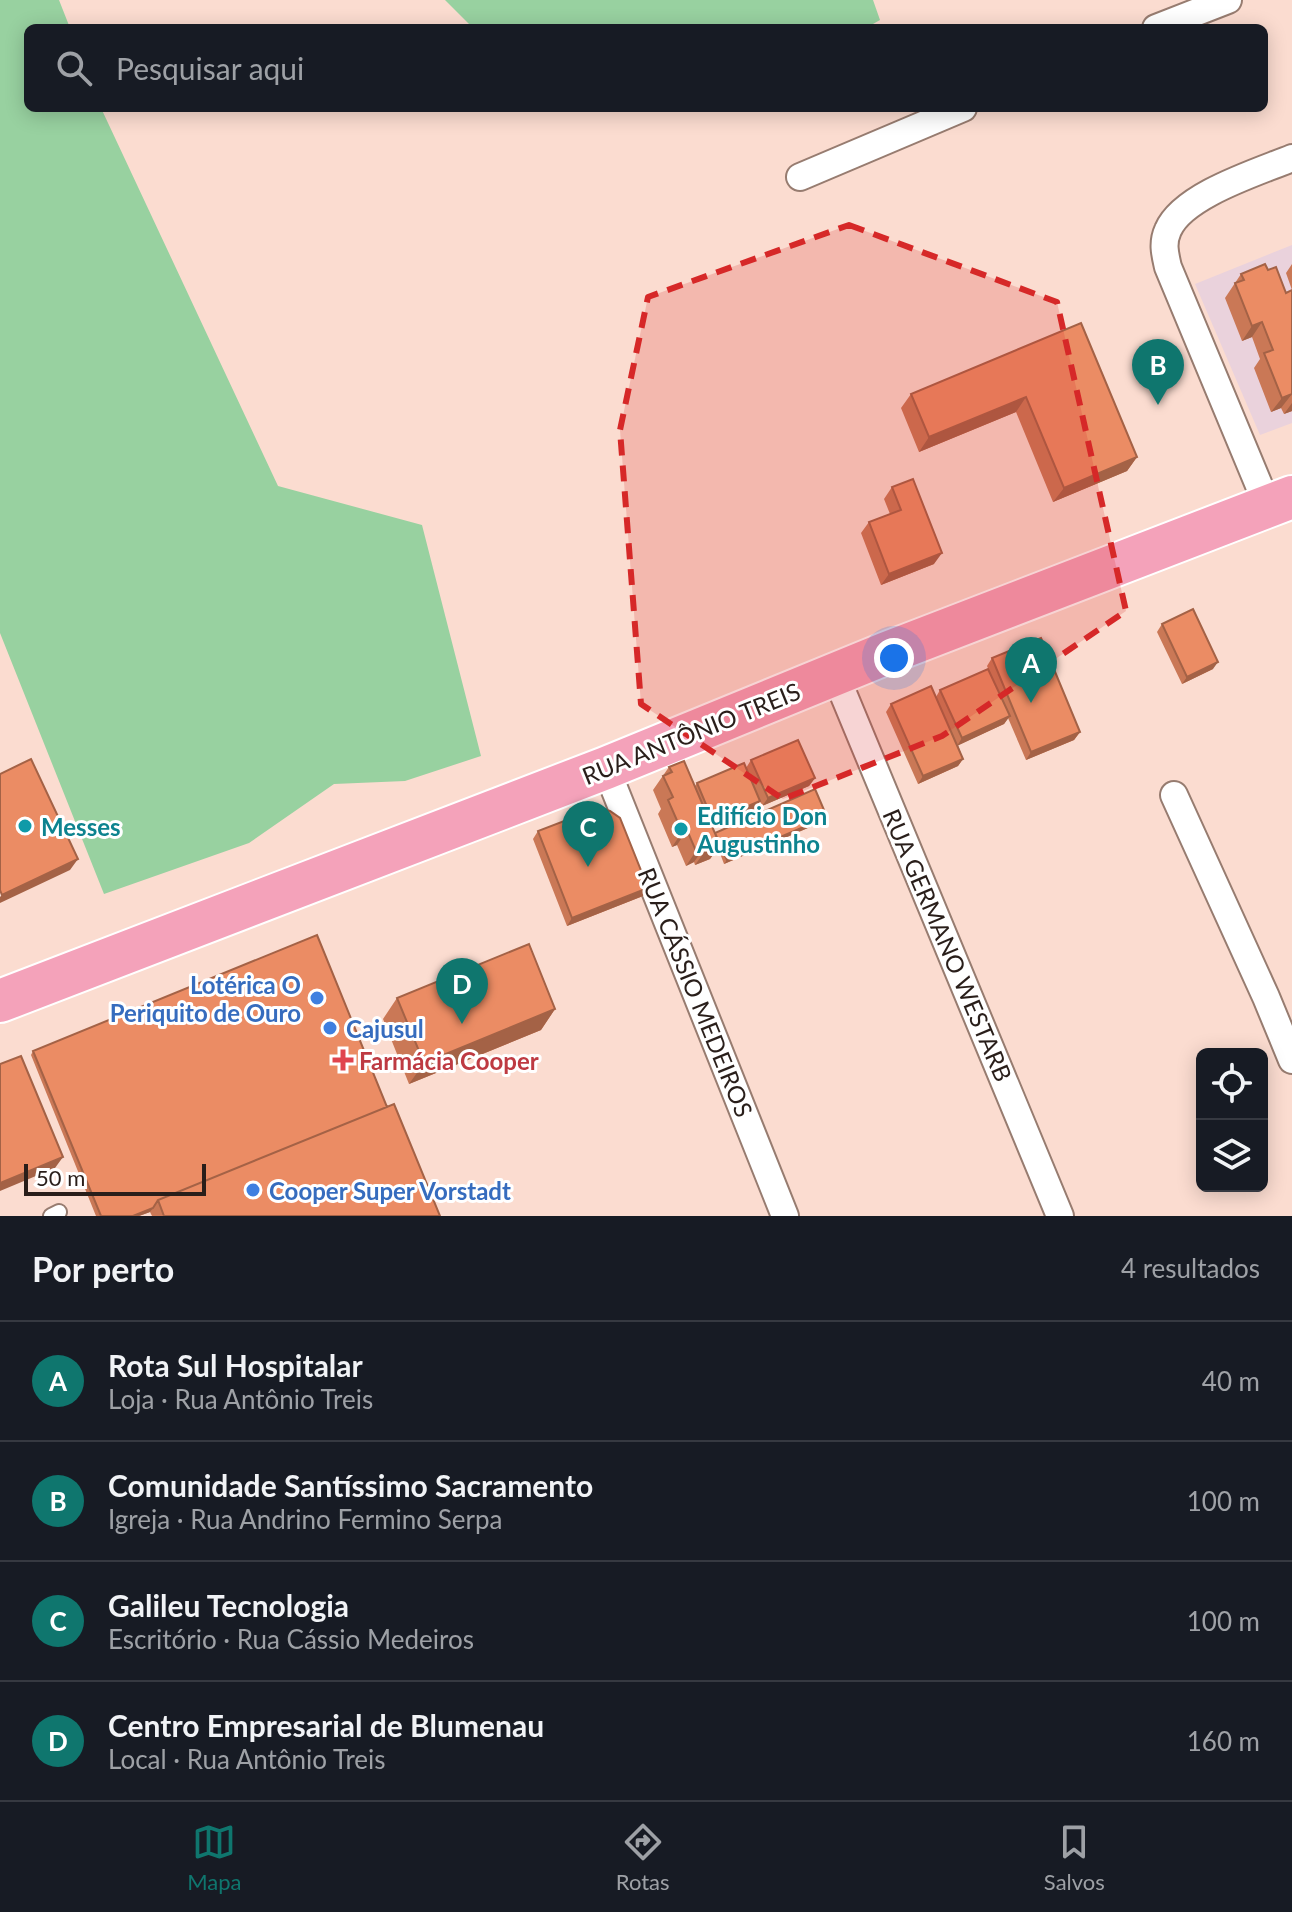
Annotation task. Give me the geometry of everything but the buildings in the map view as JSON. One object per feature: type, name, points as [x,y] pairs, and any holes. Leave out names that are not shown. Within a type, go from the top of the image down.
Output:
[{"type":"main road","name":"RUA ANTÔNIO TREIS","points":[[0,1001],[606,768],[835,674],[1280,502]]},
{"type":"street","points":[[1166,24],[1228,0]]},
{"type":"street","points":[[800,177],[954,112]]},
{"type":"street","points":[[1280,502],[1168,267],[1163,247],[1168,228],[1190,205],[1218,188],[1292,158]]},
{"type":"street","name":"RUA GERMANO WESTARB","points":[[835,674],[1060,1216]]},
{"type":"street","name":"RUA CÁSSIO MEDEIROS","points":[[606,768],[785,1216]]},
{"type":"street","points":[[1174,795],[1292,1060]]},
{"type":"street","points":[[1266,997],[1292,1019]]},
{"type":"highlighted area","points":[[849,225],[1057,302],[1126,611],[942,736],[783,799],[641,704],[620,430],[648,297]]},
{"type":"shaded area","points":[[1292,245],[1292,423],[1260,435],[1195,284]]},
{"type":"green space","points":[[0,0],[59,0],[68,24],[24,24],[24,112],[103,112],[278,486],[422,525],[481,756],[405,781],[334,784],[249,843],[104,894],[0,633]]},
{"type":"green space","points":[[445,0],[873,0],[880,20],[873,24],[469,24]]},
{"type":"place","name":"Comunidade Santíssimo Sacramento","points":[[1158,405]]},
{"type":"place","name":"Rota Sul Hospitalar","points":[[1031,703]]},
{"type":"place","name":"Messes","points":[[25,826]]},
{"type":"place","name":"Edifício Don Augustinho","points":[[681,829]]},
{"type":"place","name":"Galileu Tecnologia","points":[[588,867]]},
{"type":"place","name":"Lotérica O Periquito de Ouro","points":[[317,998]]},
{"type":"place","name":"Centro Empresarial de Blumenau","points":[[462,1024]]},
{"type":"place","name":"Cajusul","points":[[330,1028]]},
{"type":"place","name":"Farmácia Cooper","points":[[343,1060]]},
{"type":"place","name":"Cooper Super Vorstadt","points":[[253,1190]]}]
